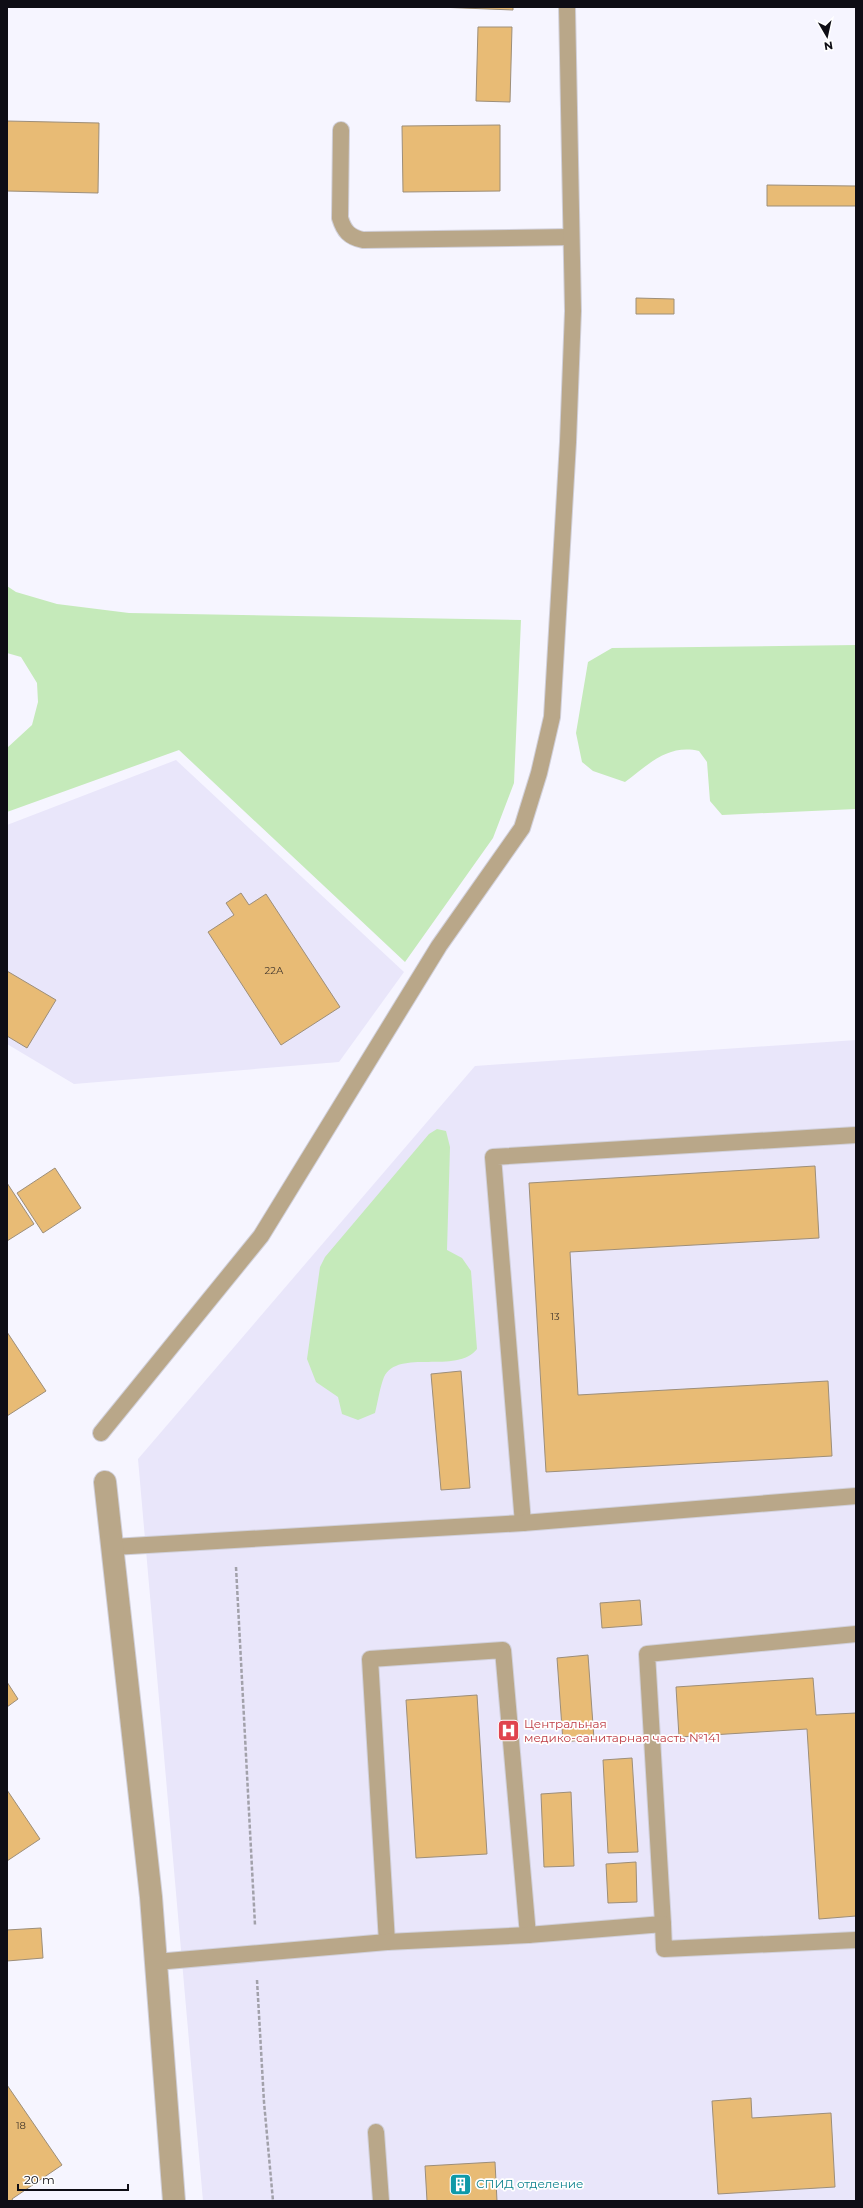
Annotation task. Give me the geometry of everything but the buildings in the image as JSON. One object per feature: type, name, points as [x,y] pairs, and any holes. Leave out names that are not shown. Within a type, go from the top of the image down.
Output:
[{"type":"street","points":[[105,1482],[151,1897],[174,2201]]},
{"type":"lane","points":[[101,1433],[261,1236],[439,946],[522,828],[539,773],[552,717],[568,442],[573,311],[567,7]]},
{"type":"lane","points":[[341,130],[340,218],[344,230],[352,238],[363,240],[571,237]]},
{"type":"lane","points":[[523,1523],[493,1157],[856,1135]]},
{"type":"lane","points":[[113,1547],[523,1523],[856,1496]]},
{"type":"lane","points":[[856,1634],[647,1654],[664,1949],[856,1940]]},
{"type":"lane","points":[[387,1942],[370,1659],[503,1650],[528,1935]]},
{"type":"lane","points":[[156,1962],[387,1942],[528,1935],[663,1924]]},
{"type":"lane","points":[[376,2132],[381,2201]]},
{"type":"path","points":[[235,1540],[264,2102],[273,2201]]},
{"type":"shaded area","points":[[176,760],[404,972],[339,1062],[74,1084],[7,1044],[7,825]]},
{"type":"shaded area","name":"Центральная медико-санитарная часть №141","points":[[856,1040],[856,2201],[203,2201],[138,1459],[475,1066]]},
{"type":"green space","points":[[7,586],[16,592],[57,604],[129,613],[521,620],[514,783],[493,838],[405,962],[179,750],[7,812],[7,748],[32,725],[38,702],[37,683],[21,657],[7,653]]},
{"type":"green space","points":[[856,645],[856,809],[722,815],[710,801],[707,762],[699,751],[677,750],[668,753],[650,763],[625,782],[593,771],[582,762],[576,733],[588,662],[612,648]]},
{"type":"green space","points":[[437,1129],[446,1131],[450,1147],[447,1250],[462,1258],[471,1271],[477,1349],[468,1356],[456,1360],[442,1362],[414,1362],[402,1364],[391,1369],[384,1377],[375,1413],[358,1420],[342,1414],[338,1397],[316,1382],[307,1359],[320,1267],[325,1257],[429,1134]]},
{"type":"place","name":"Центральная медико-санитарная часть №141","points":[[509,1731]]},
{"type":"place","name":"СПИД отделение","points":[[461,2184]]}]
